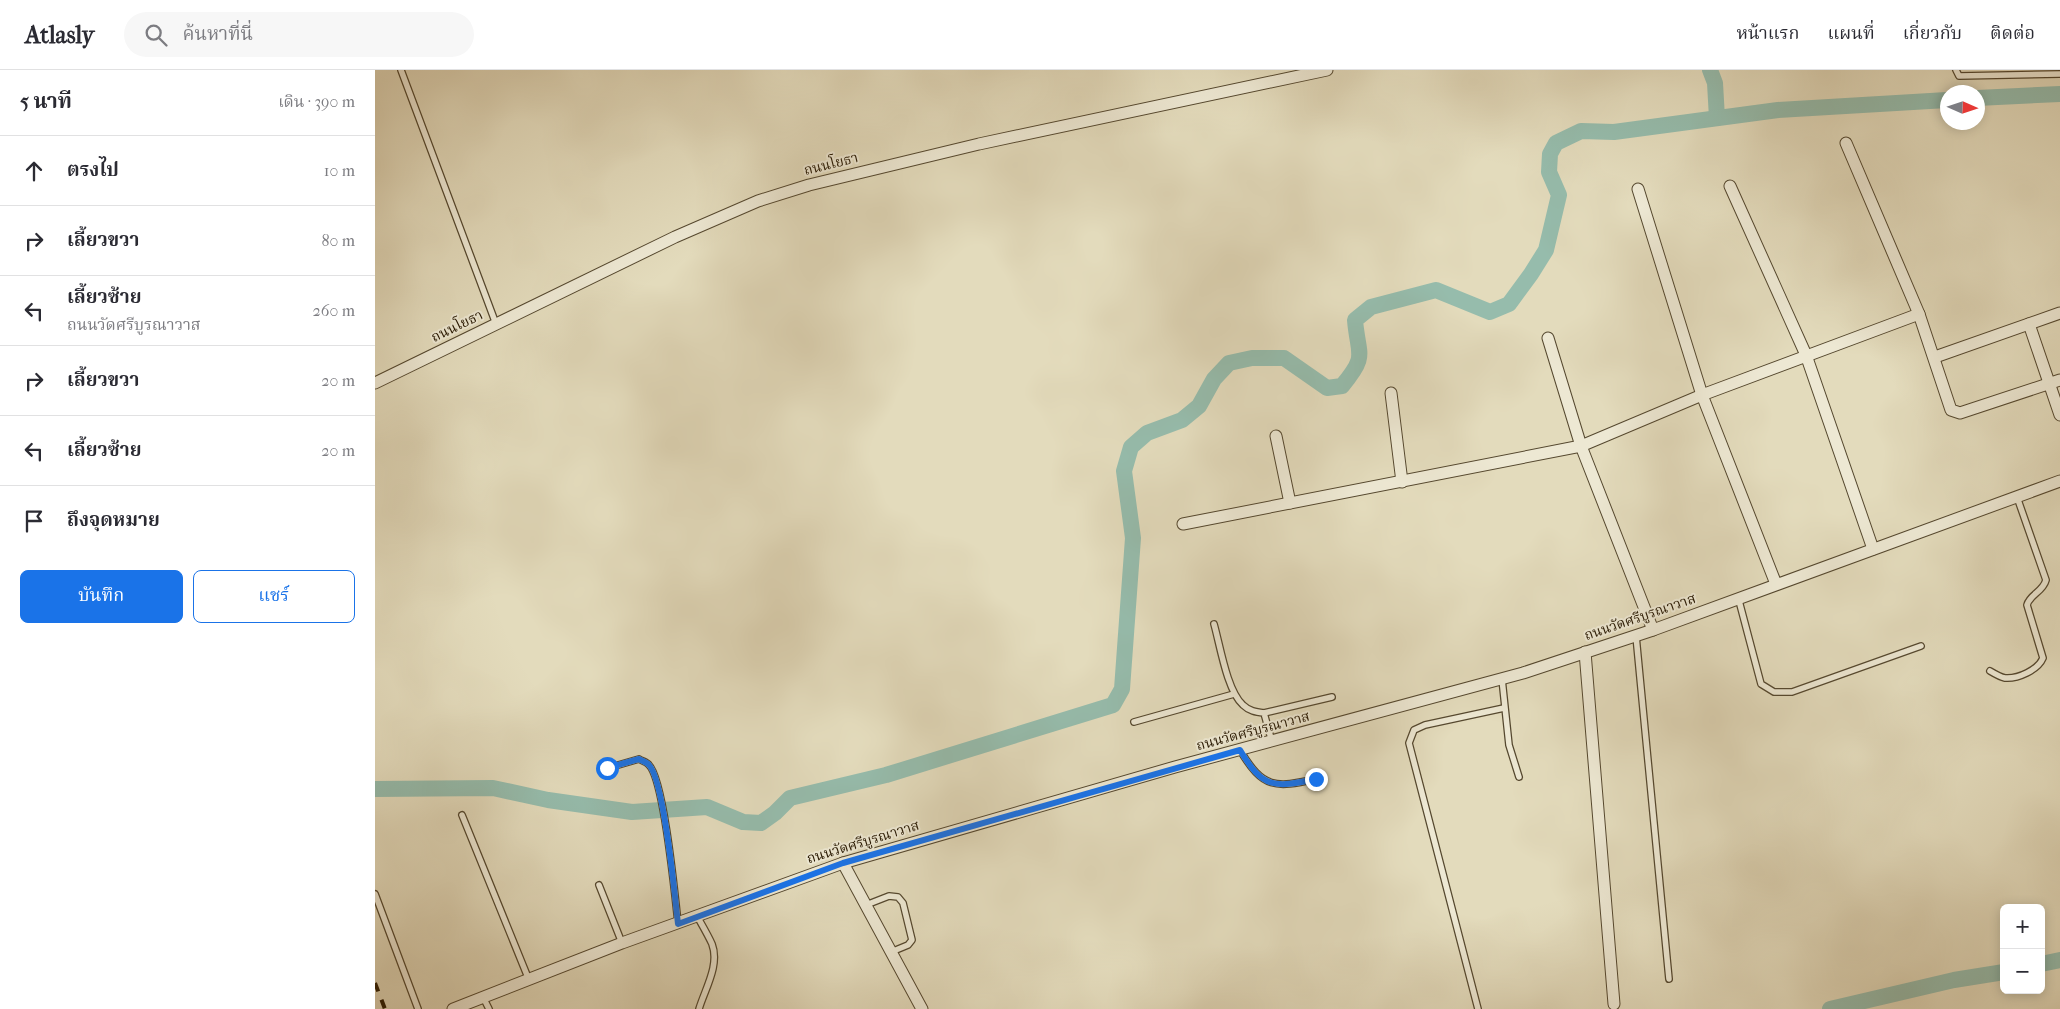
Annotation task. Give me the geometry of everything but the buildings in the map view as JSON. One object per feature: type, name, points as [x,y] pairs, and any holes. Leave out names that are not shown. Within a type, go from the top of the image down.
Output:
[{"type":"street","name":"ถนนโยธา","points":[[375,383],[675,237],[758,201],[801,188],[979,144],[1327,70]]},
{"type":"street","points":[[1846,143],[1919,314],[1935,357],[1951,410],[1955,413],[1960,413],[2055,382]]},
{"type":"street","points":[[1730,186],[1806,355],[1873,549]]},
{"type":"street","points":[[1638,189],[1702,394],[1776,584]]},
{"type":"street","points":[[1935,357],[2060,313]]},
{"type":"street","points":[[1183,524],[1581,446],[1702,394],[1919,314]]},
{"type":"street","points":[[2029,324],[2055,382],[2060,415]]},
{"type":"street","points":[[1548,338],[1581,446],[1653,630]]},
{"type":"street","points":[[1391,393],[1402,482]]},
{"type":"street","points":[[1276,436],[1290,504]]},
{"type":"street","name":"ถนนวัดศรีบูรณาวาส","points":[[453,1009],[622,943],[843,863],[1240,750],[1502,679],[1653,630],[1738,597],[2060,481]]},
{"type":"street","points":[[1585,652],[1614,1004]]},
{"type":"street","points":[[843,863],[922,1009]]},
{"type":"lane","points":[[401,70],[496,324]]},
{"type":"lane","points":[[1956,70],[1959,76],[2060,74]]},
{"type":"lane","points":[[1990,671],[2003,678],[2014,678],[2036,668],[2043,658],[2027,605],[2029,600],[2045,586],[2046,580],[2017,497]]},
{"type":"lane","points":[[1738,597],[1761,684],[1774,692],[1792,692],[1921,646]]},
{"type":"lane","points":[[1214,624],[1234,694],[1243,706],[1253,712],[1264,713],[1331,697]]},
{"type":"lane","points":[[1636,636],[1669,979]]},
{"type":"lane","points":[[1502,679],[1509,745],[1519,777]]},
{"type":"lane","points":[[1134,722],[1234,694]]},
{"type":"lane","points":[[1478,1009],[1409,743],[1413,730],[1425,724],[1504,708]]},
{"type":"lane","points":[[1264,713],[1272,742]]},
{"type":"lane","points":[[1240,750],[1249,765],[1262,778],[1275,785],[1286,786],[1316,779]]},
{"type":"lane","points":[[607,768],[639,759],[649,765],[655,775],[667,834],[678,924]]},
{"type":"lane","points":[[462,814],[529,980]]},
{"type":"lane","points":[[599,885],[622,943]]},
{"type":"lane","points":[[375,894],[418,1009]]},
{"type":"lane","points":[[866,905],[889,896],[898,897],[903,902],[912,932],[912,940],[908,945],[891,952]]},
{"type":"lane","points":[[697,916],[712,944],[714,956],[711,975],[699,1009]]},
{"type":"lane","points":[[483,997],[489,1009]]},
{"type":"waterway","points":[[1710,70],[1715,83],[1717,118]]},
{"type":"waterway","points":[[1985,98],[2060,94]]},
{"type":"waterway","points":[[375,789],[493,788],[548,800],[632,812],[707,807],[743,822],[761,823],[775,813],[790,798],[886,775],[1113,705],[1122,689],[1133,538],[1124,471],[1131,447],[1147,433],[1182,420],[1199,406],[1214,379],[1229,363],[1252,358],[1284,358],[1327,388],[1342,386],[1358,361],[1359,349],[1355,320],[1371,307],[1436,290],[1490,312],[1509,304],[1546,250],[1559,195],[1549,172],[1550,154],[1556,143],[1581,131],[1614,132],[1778,110],[1940,100]]},
{"type":"waterway","points":[[2045,963],[2060,960]]},
{"type":"waterway","points":[[1830,1009],[1954,980],[2000,973]]},
{"type":"railway","points":[[375,983],[385,1009]]},
{"type":"route","points":[[607,768],[639,759],[649,765],[655,775],[667,834],[678,924],[779,885],[843,863],[988,820],[1240,750],[1249,765],[1262,778],[1275,785],[1286,786],[1316,779]]}]
